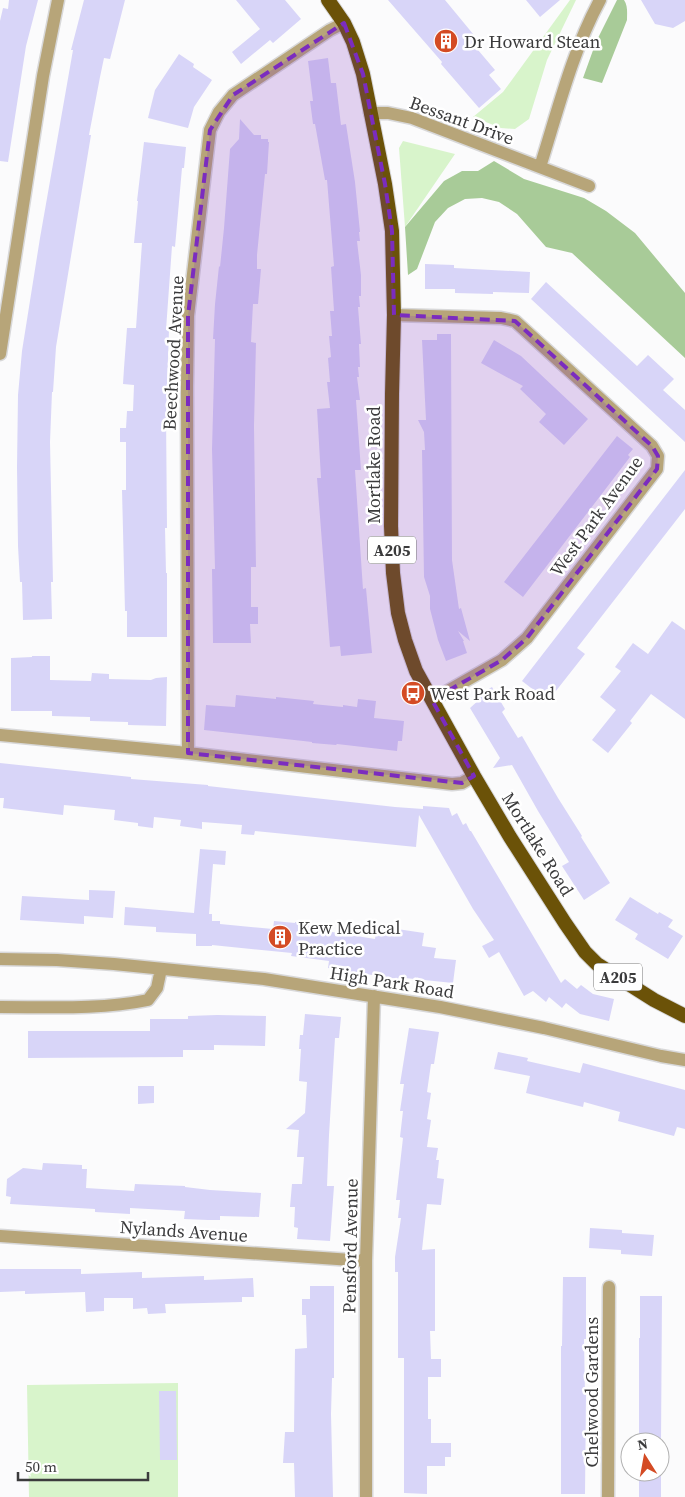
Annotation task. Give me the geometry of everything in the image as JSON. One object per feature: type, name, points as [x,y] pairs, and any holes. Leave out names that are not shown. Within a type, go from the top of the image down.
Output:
[{"type":"highway","name":"Mortlake Road","points":[[328,0],[344,23],[353,42],[363,74],[385,184],[392,231],[394,315],[392,573],[398,613],[405,640],[416,671],[474,776],[510,837],[585,952],[597,964],[654,1000],[685,1016]]},
{"type":"street","points":[[0,354],[43,76],[58,0]]},
{"type":"street","points":[[540,167],[575,54],[600,0]]},
{"type":"street","name":"Beechwood Avenue","points":[[188,753],[188,316],[210,130],[219,112],[233,95],[330,30],[344,23]]},
{"type":"street","name":"Bessant Drive","points":[[370,113],[388,113],[412,118],[589,186]]},
{"type":"street","name":"West Park Avenue","points":[[394,315],[501,318],[515,321],[652,446],[658,456],[657,469],[527,638],[502,660],[432,700]]},
{"type":"street","points":[[0,735],[188,753],[452,784],[462,783],[474,776]]},
{"type":"street","name":"High Park Road","points":[[0,959],[57,960],[161,968],[264,979],[440,1007],[685,1060]]},
{"type":"street","points":[[0,1007],[97,1006],[128,1004],[148,1000],[157,988],[161,968]]},
{"type":"street","name":"Pensford Avenue","points":[[366,1497],[366,1261],[374,996]]},
{"type":"street","name":"Nylands Avenue","points":[[0,1236],[366,1261]]},
{"type":"street","name":"Chelwood Gardens","points":[[608,1497],[609,1287]]},
{"type":"highlighted area","points":[[344,23],[363,74],[385,184],[392,231],[394,315],[515,321],[652,446],[658,456],[657,469],[527,638],[502,660],[432,700],[474,776],[462,783],[188,753],[188,316],[210,130],[233,95]]},
{"type":"green space","points":[[570,0],[576,0],[547,60],[529,119],[515,129],[501,128],[473,117],[503,92]]},
{"type":"green space","points":[[617,0],[624,0],[625,2],[627,20],[602,83],[583,78],[596,42]]},
{"type":"green space","points":[[403,141],[455,154],[405,227],[399,148]]},
{"type":"green space","points":[[494,161],[524,179],[584,198],[606,211],[635,233],[685,293],[685,358],[572,253],[546,247],[517,214],[499,202],[482,198],[465,199],[448,208],[435,222],[417,269],[408,275],[405,227],[444,181],[462,171],[478,171]]},
{"type":"green space","points":[[178,1383],[178,1497],[29,1497],[27,1385]]},
{"type":"building","points":[[9,0],[38,0],[26,46],[8,162],[0,161],[0,21],[3,8],[8,9]]},
{"type":"building","points":[[84,0],[125,0],[110,59],[104,58],[100,77],[89,135],[91,135],[56,347],[50,442],[52,619],[23,620],[22,582],[20,582],[18,546],[17,467],[18,395],[22,351],[73,50],[71,50]]},
{"type":"building","points":[[236,0],[285,0],[301,19],[273,43],[270,40],[241,64],[232,52],[260,29]]},
{"type":"building","points":[[388,0],[445,0],[483,46],[478,50],[495,70],[489,75],[501,89],[479,108]]},
{"type":"building","points":[[526,0],[560,0],[540,17]]},
{"type":"building","points":[[641,0],[685,0],[685,21],[673,28],[655,24]]},
{"type":"building","points":[[179,54],[194,64],[193,67],[212,80],[194,107],[188,128],[148,118],[155,90]]},
{"type":"building","points":[[328,58],[331,83],[336,83],[341,125],[346,124],[360,232],[360,241],[357,241],[361,275],[360,307],[358,307],[361,344],[359,344],[359,377],[357,377],[360,400],[356,400],[361,470],[355,470],[363,589],[366,588],[372,653],[341,656],[340,646],[330,647],[317,478],[321,478],[317,409],[330,408],[327,382],[330,382],[328,358],[331,357],[329,336],[332,336],[330,311],[334,311],[331,267],[334,266],[327,180],[325,180],[315,124],[313,124],[310,101],[313,101],[308,61]]},
{"type":"building","points":[[240,119],[254,135],[261,135],[261,139],[268,139],[269,142],[257,255],[257,269],[261,269],[258,304],[253,304],[251,342],[256,343],[254,426],[256,567],[251,567],[251,607],[258,607],[258,624],[250,624],[251,643],[213,643],[212,569],[215,569],[212,449],[215,339],[213,339],[230,149],[239,139]]},
{"type":"building","points":[[144,142],[186,147],[184,168],[182,168],[175,247],[172,246],[166,330],[169,330],[166,413],[167,528],[165,528],[167,637],[127,637],[127,611],[125,611],[122,490],[126,490],[126,442],[120,442],[120,428],[126,428],[127,411],[133,411],[134,385],[123,384],[127,328],[136,328],[142,243],[134,243]]},
{"type":"building","points":[[425,264],[454,265],[454,268],[530,272],[529,293],[455,293],[455,289],[425,289]]},
{"type":"building","points":[[546,282],[637,366],[648,355],[674,379],[663,390],[685,410],[685,442],[531,299]]},
{"type":"building","points":[[437,334],[451,334],[452,560],[459,609],[461,608],[470,641],[458,631],[464,641],[467,653],[446,661],[438,640],[430,609],[430,596],[424,577],[422,450],[425,450],[424,432],[418,420],[426,420],[422,340],[437,340]]},
{"type":"building","points":[[494,340],[521,356],[588,419],[564,445],[539,422],[546,414],[520,389],[523,386],[481,363]]},
{"type":"building","points":[[617,436],[633,449],[628,455],[630,457],[523,597],[504,582]]},
{"type":"building","points":[[685,470],[685,509],[577,648],[585,654],[548,701],[522,681]]},
{"type":"building","points":[[672,621],[685,630],[685,719],[651,694],[630,721],[632,723],[608,753],[592,740],[616,710],[600,697],[621,671],[615,667],[633,643],[648,654]]},
{"type":"building","points":[[50,656],[50,680],[91,681],[92,673],[109,674],[109,679],[151,680],[167,677],[166,726],[90,721],[90,717],[52,716],[52,711],[11,711],[11,658]]},
{"type":"building","points":[[492,687],[505,709],[502,712],[518,738],[522,736],[610,883],[584,900],[562,866],[569,862],[512,765],[493,768],[500,758],[470,708],[480,699],[478,695]]},
{"type":"building","points":[[236,695],[314,701],[313,704],[343,707],[343,705],[357,707],[358,699],[376,701],[374,718],[404,721],[402,741],[398,741],[397,751],[204,730],[206,705],[235,707]]},
{"type":"building","points":[[0,763],[395,807],[423,809],[423,806],[449,808],[452,816],[457,813],[463,825],[466,823],[561,983],[565,979],[577,989],[581,985],[593,994],[614,999],[609,1021],[580,1014],[566,1003],[562,1008],[549,997],[546,1002],[533,991],[524,996],[499,952],[489,958],[482,946],[494,940],[473,909],[419,815],[416,847],[255,831],[254,835],[241,834],[242,825],[202,822],[202,829],[180,826],[181,820],[154,817],[153,828],[138,826],[138,823],[114,820],[115,810],[64,805],[63,815],[3,808],[4,798],[0,798]]},
{"type":"building","points":[[200,849],[226,851],[225,865],[213,864],[209,914],[212,914],[212,921],[220,921],[220,924],[273,929],[274,921],[332,926],[332,932],[375,939],[377,926],[424,933],[422,946],[436,948],[434,958],[456,960],[453,983],[405,978],[404,980],[328,968],[329,961],[291,956],[292,953],[212,945],[196,946],[196,934],[156,932],[156,927],[124,925],[125,907],[194,913]]},
{"type":"building","points":[[89,890],[115,891],[113,918],[84,916],[84,924],[20,920],[22,896],[89,900]]},
{"type":"building","points":[[630,897],[658,914],[659,912],[673,920],[668,927],[683,936],[668,959],[635,939],[638,934],[615,920]]},
{"type":"building","points":[[305,1014],[341,1017],[339,1038],[335,1038],[329,1135],[327,1186],[334,1186],[330,1241],[297,1239],[298,1228],[294,1227],[295,1207],[290,1207],[292,1184],[302,1184],[304,1157],[297,1157],[299,1130],[286,1129],[305,1113],[307,1082],[299,1081],[301,1049],[299,1049],[300,1035],[303,1035]]},
{"type":"building","points":[[188,1016],[266,1016],[265,1046],[214,1045],[214,1050],[183,1050],[183,1057],[28,1058],[28,1031],[150,1031],[150,1019],[188,1019]]},
{"type":"building","points":[[409,1028],[439,1032],[434,1064],[431,1064],[427,1092],[431,1093],[427,1119],[431,1120],[427,1147],[438,1148],[436,1160],[439,1160],[437,1178],[444,1179],[441,1205],[427,1204],[422,1250],[435,1249],[435,1331],[430,1331],[431,1359],[441,1359],[441,1377],[428,1377],[428,1419],[431,1419],[431,1443],[451,1443],[451,1457],[445,1457],[445,1466],[427,1466],[427,1494],[404,1493],[404,1358],[398,1358],[398,1272],[395,1272],[395,1257],[401,1218],[398,1218],[400,1200],[396,1200],[403,1138],[400,1137],[403,1111],[400,1111],[404,1084],[400,1084]]},
{"type":"building","points":[[498,1052],[528,1058],[527,1061],[580,1073],[583,1063],[685,1090],[685,1129],[677,1127],[674,1136],[618,1121],[620,1112],[584,1102],[583,1107],[526,1093],[530,1076],[494,1069]]},
{"type":"building","points":[[138,1086],[154,1086],[154,1103],[138,1104]]},
{"type":"building","points":[[43,1163],[82,1165],[82,1169],[87,1169],[86,1188],[134,1191],[135,1184],[185,1186],[210,1190],[261,1193],[259,1217],[220,1216],[220,1220],[184,1219],[185,1211],[130,1208],[130,1214],[95,1212],[95,1209],[10,1204],[11,1197],[6,1196],[7,1179],[23,1168],[42,1170]]},
{"type":"building","points":[[590,1228],[654,1235],[652,1256],[621,1254],[621,1250],[589,1248]]},
{"type":"building","points":[[0,1269],[81,1269],[81,1274],[142,1272],[142,1278],[204,1276],[204,1280],[253,1278],[254,1297],[242,1297],[242,1302],[165,1304],[166,1313],[148,1314],[147,1308],[133,1309],[133,1298],[104,1298],[104,1311],[86,1312],[85,1292],[25,1294],[25,1291],[0,1292]]},
{"type":"building","points":[[563,1277],[586,1277],[586,1339],[584,1339],[586,1395],[585,1494],[561,1494]]},
{"type":"building","points":[[310,1286],[334,1286],[334,1378],[332,1378],[331,1414],[333,1497],[295,1497],[294,1463],[283,1463],[285,1432],[294,1432],[295,1349],[307,1348],[306,1315],[302,1315],[302,1299],[310,1299]]},
{"type":"building","points":[[640,1296],[662,1296],[661,1432],[639,1432]]},
{"type":"building","points":[[159,1391],[176,1391],[177,1460],[160,1460]]},
{"type":"building","points":[[639,1482],[661,1482],[661,1497],[639,1497]]},
{"type":"place","name":"Dr Howard Stean","points":[[446,41]]},
{"type":"place","name":"West Park Road","points":[[413,693]]},
{"type":"place","name":"Kew Medical Practice","points":[[280,937]]}]
